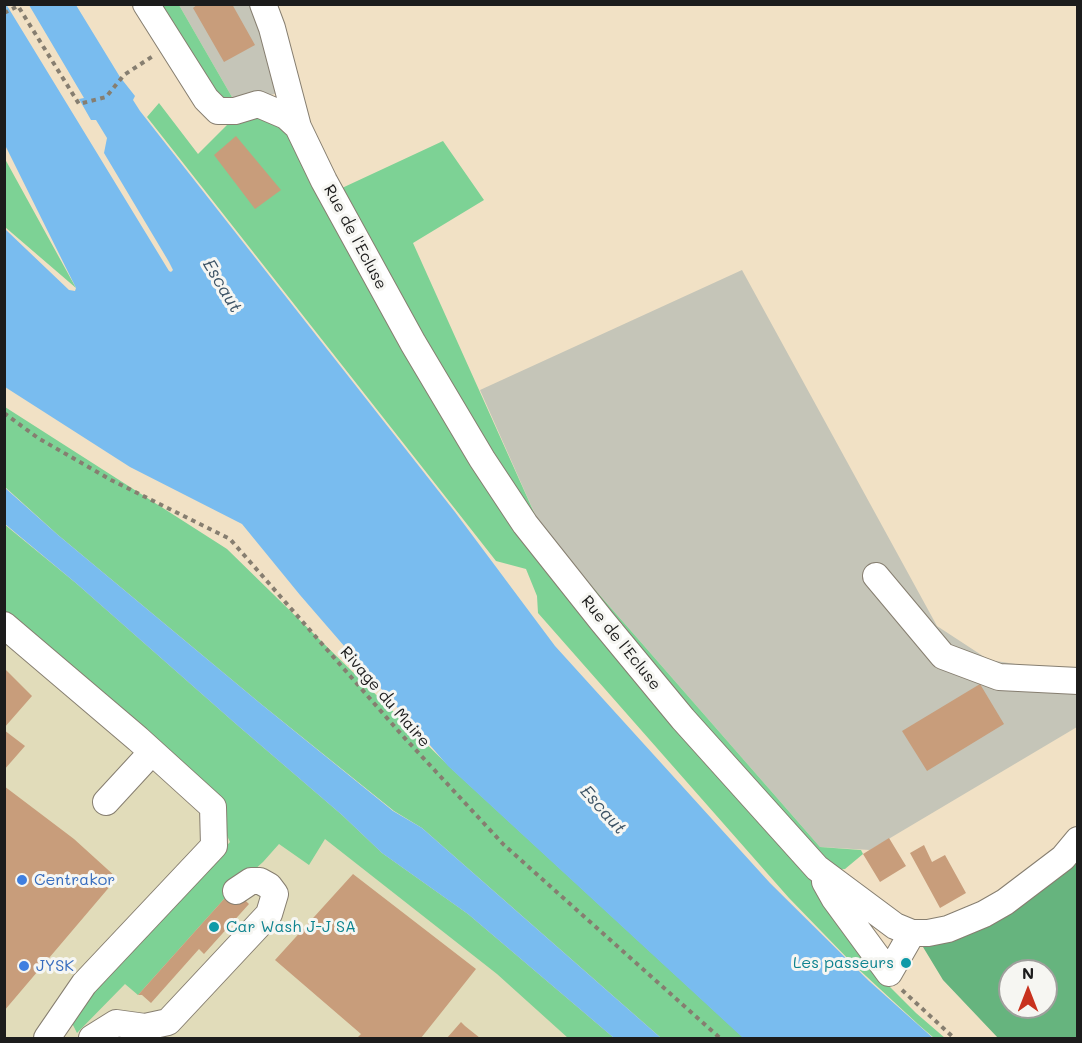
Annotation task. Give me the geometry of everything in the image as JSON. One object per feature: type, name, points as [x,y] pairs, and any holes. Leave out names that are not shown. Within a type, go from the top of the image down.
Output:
[{"type":"street","name":"Rue de l'Ecluse","points":[[146,4],[206,99],[218,111],[235,111],[258,104],[286,116],[298,128]]},
{"type":"street","name":"Rue de l'Ecluse","points":[[263,4],[272,28],[298,128],[340,211],[407,333],[482,459],[525,524],[683,719],[817,868],[896,926],[912,933]]},
{"type":"street","points":[[876,576],[943,656],[999,677],[1077,681]]},
{"type":"street","points":[[4,625],[213,807],[214,846],[84,984],[47,1038]]},
{"type":"street","points":[[106,802],[152,752]]},
{"type":"street","points":[[817,868],[834,898],[889,973],[912,933],[928,933],[948,928],[984,914],[1005,902],[1063,858],[1077,840]]},
{"type":"street","points":[[92,1038],[116,1023],[146,1027],[168,1022],[269,914],[275,894],[269,886],[260,881],[251,881],[236,891]]},
{"type":"street","points":[[47,1038],[54,1038]]},
{"type":"path","points":[[4,13],[18,6],[80,104],[106,97],[124,75],[172,44]]},
{"type":"path","name":"Rivage du Maire","points":[[4,413],[38,438],[111,480],[230,539],[401,734],[504,845],[720,1038]]},
{"type":"path","points":[[889,973],[903,992],[954,1038]]},
{"type":"shaded area","points":[[179,5],[258,5],[282,92],[236,104]]},
{"type":"shaded area","points":[[742,270],[937,626],[989,660],[1061,671],[1077,669],[1077,727],[870,850],[820,847],[541,528],[480,390]]},
{"type":"shaded area","points":[[4,524],[634,1038],[5,1038]]},
{"type":"green space","points":[[150,4],[179,5],[236,104],[217,104]]},
{"type":"green space","points":[[159,103],[198,154],[244,108],[258,104],[342,188],[443,141],[484,200],[413,243],[541,528],[820,847],[861,850],[863,854],[845,869],[819,872],[886,983],[945,1038],[934,1038],[920,1026],[853,964],[789,898],[538,613],[537,596],[526,569],[496,561],[147,117]]},
{"type":"green space","points":[[5,159],[76,288],[5,227]]},
{"type":"green space","points":[[5,407],[227,549],[453,770],[744,1038],[661,1038],[422,828],[394,811],[261,704],[58,535],[5,487]]},
{"type":"green space","points":[[4,524],[77,584],[342,815],[382,853],[468,914],[614,1038],[568,1038],[497,974],[325,839],[309,865],[279,844],[233,889],[138,995],[125,984],[77,1033],[72,1023],[83,1002],[230,842],[221,823],[5,617]]},
{"type":"green space","points":[[1077,859],[1077,1038],[998,1038],[943,980],[923,947],[970,929]]},
{"type":"water","name":"Escaut","points":[[6,4],[169,271],[173,270],[169,262],[104,153],[107,138],[96,120],[91,120],[79,99],[84,98],[29,5],[76,5],[120,77],[135,96],[133,100],[140,111],[455,512],[555,646],[770,883],[869,981],[933,1038],[743,1038],[448,766],[300,595],[242,524],[130,467],[5,387],[5,229],[69,290],[75,291],[76,288],[5,145],[4,5]]},
{"type":"water","points":[[4,487],[58,535],[261,704],[393,811],[422,828],[661,1038],[614,1038],[468,914],[382,853],[342,815],[5,524]]},
{"type":"building","points":[[198,4],[232,4],[255,45],[224,62],[193,8]]},
{"type":"building","points":[[236,136],[281,190],[255,209],[214,155]]},
{"type":"building","points":[[4,668],[32,696],[4,728]]},
{"type":"building","points":[[980,684],[1004,724],[927,771],[902,731]]},
{"type":"building","points":[[4,730],[25,746],[4,770]]},
{"type":"building","name":"JYSK","points":[[4,786],[74,839],[117,878],[4,1011]]},
{"type":"building","points":[[889,838],[906,866],[880,882],[863,854]]},
{"type":"building","points":[[924,845],[932,862],[945,855],[966,893],[940,908],[910,853]]},
{"type":"building","points":[[353,874],[476,969],[421,1038],[357,1038],[361,1034],[275,960]]},
{"type":"building","name":"Car Wash J-J SA","points":[[233,889],[249,904],[204,954],[199,949],[151,1003],[142,995],[138,995]]},
{"type":"building","points":[[461,1022],[465,1026],[480,1038],[447,1038]]},
{"type":"place","name":"Centrakor","points":[[22,880]]},
{"type":"place","name":"Car Wash J-J SA","points":[[214,927]]},
{"type":"place","name":"Les passeurs","points":[[906,963]]},
{"type":"place","name":"JYSK","points":[[24,966]]}]
